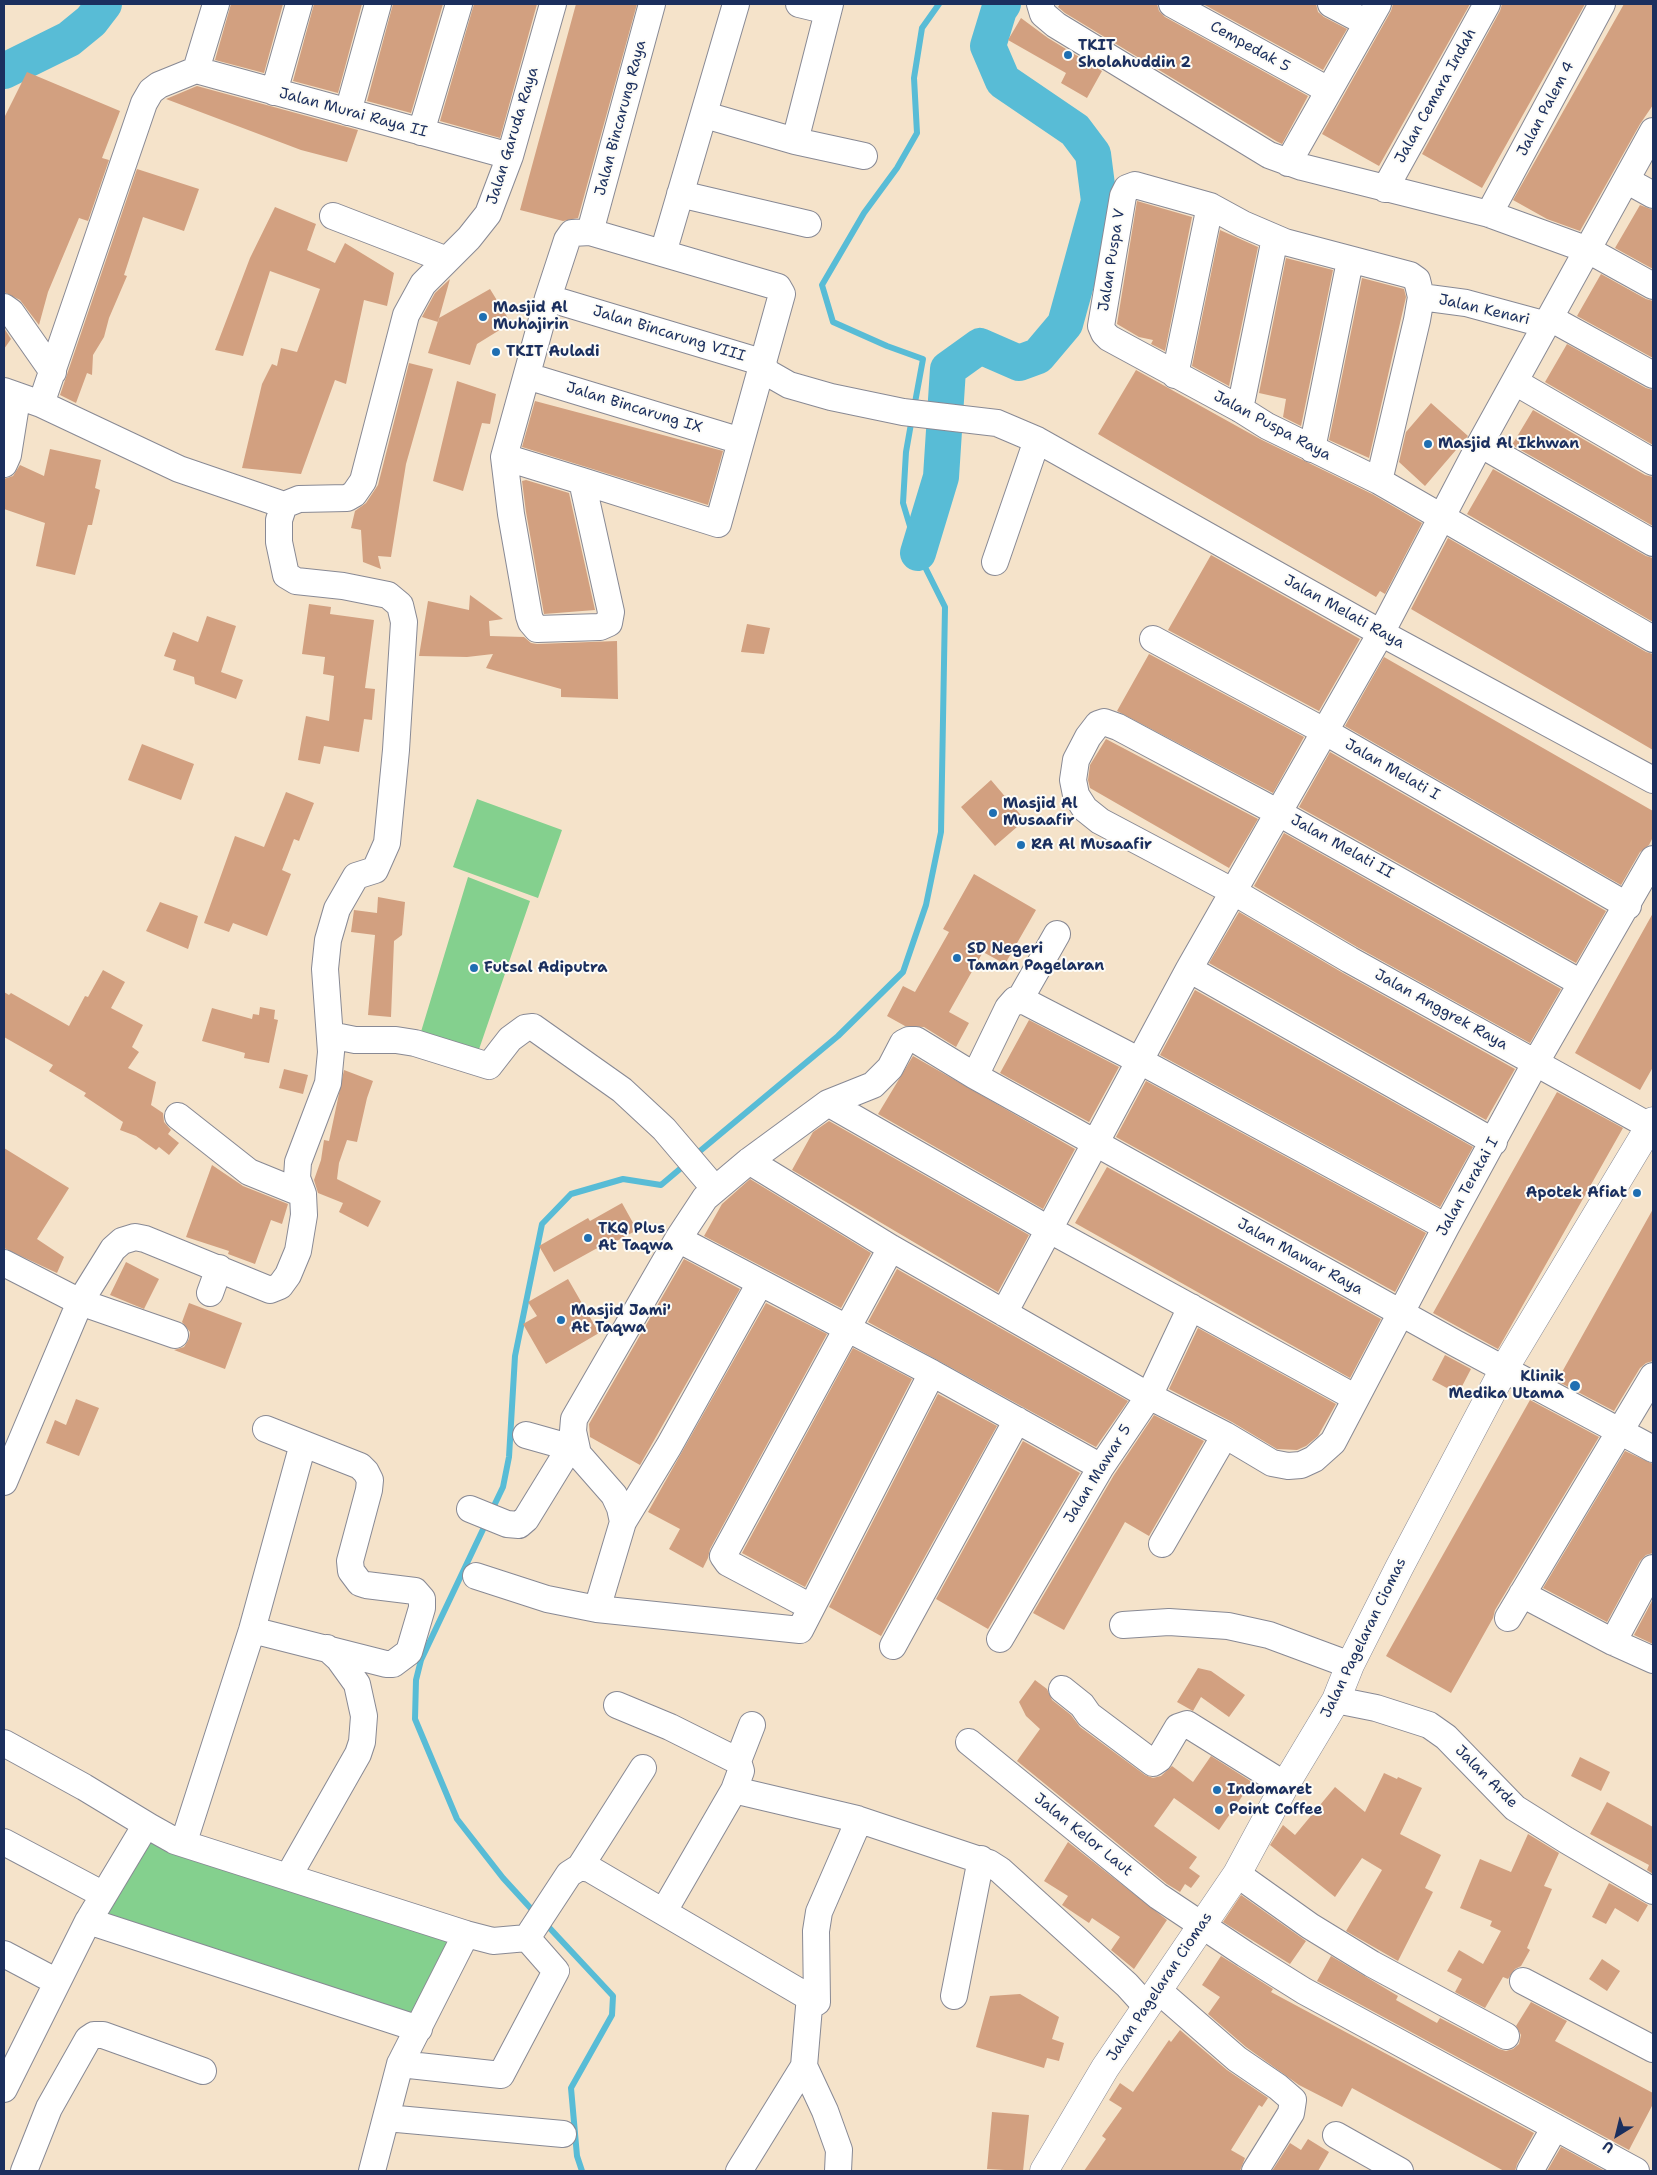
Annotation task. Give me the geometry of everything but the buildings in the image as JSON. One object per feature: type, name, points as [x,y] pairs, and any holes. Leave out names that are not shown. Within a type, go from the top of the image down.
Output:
[{"type":"main road","name":"Jalan Pagelaran Ciomas","points":[[1044,2171],[1105,2068],[1237,1874],[1285,1785],[1336,1700],[1350,1665],[1504,1369],[1652,1125]]},
{"type":"street","points":[[4,464],[8,455],[16,405],[22,397],[53,372],[144,103],[160,85],[196,70],[216,4]]},
{"type":"street","points":[[274,92],[299,4]]},
{"type":"street","points":[[348,112],[378,4]]},
{"type":"street","points":[[421,132],[459,4]]},
{"type":"street","name":"Jalan Garuda Raya","points":[[284,505],[299,499],[347,498],[360,487],[367,472],[406,315],[423,284],[488,214],[510,156],[553,4]]},
{"type":"street","name":"Jalan Bincarung Raya","points":[[590,232],[652,4]]},
{"type":"street","points":[[663,253],[736,4]]},
{"type":"street","points":[[795,140],[829,7],[799,4]]},
{"type":"street","points":[[1040,4],[1043,14],[1056,25],[1269,155],[1288,163],[1489,214],[1588,250],[1653,286]]},
{"type":"street","name":"Cempedak 5","points":[[1172,4],[1328,90]]},
{"type":"street","points":[[1288,163],[1373,13],[1331,4]]},
{"type":"street","name":"Jalan Cemara Indah","points":[[1385,189],[1487,4]]},
{"type":"street","name":"Jalan Palem 4","points":[[1489,214],[1602,4]]},
{"type":"street","name":"Jalan Murai Raya II","points":[[196,70],[510,156]]},
{"type":"street","points":[[705,115],[795,140],[864,156]]},
{"type":"street","points":[[1004,1313],[1189,969],[1381,633],[1480,444],[1653,130]]},
{"type":"street","points":[[1626,180],[1653,195]]},
{"type":"street","name":"Jalan Puspa V","points":[[1104,333],[1101,326],[1122,196],[1127,188],[1135,185],[1210,206]]},
{"type":"street","points":[[680,194],[808,224]]},
{"type":"street","points":[[1175,374],[1210,206],[1275,238],[1350,261],[1410,275],[1419,284],[1421,297],[1379,481]]},
{"type":"street","points":[[333,216],[446,260]]},
{"type":"street","points":[[504,458],[582,482],[718,524],[761,362],[782,294],[778,287],[590,232],[572,233],[567,240],[548,298],[504,458],[511,514],[529,616],[537,629],[600,627],[609,623],[611,612],[582,482]]},
{"type":"street","points":[[1240,409],[1275,238]]},
{"type":"street","points":[[1312,449],[1350,261]]},
{"type":"street","name":"Jalan Kenari","points":[[1421,297],[1466,303],[1549,321],[1653,375]]},
{"type":"street","name":"Jalan Bincarung VIII","points":[[548,298],[761,362]]},
{"type":"street","points":[[4,307],[11,312],[53,372]]},
{"type":"street","name":"Jalan Puspa Raya","points":[[1104,333],[1267,426],[1379,481],[1653,640]]},
{"type":"street","name":"Jalan Melati Raya","points":[[761,362],[768,372],[789,385],[862,406],[997,423],[1037,440],[1381,633],[1653,780]]},
{"type":"street","name":"Jalan Bincarung IX","points":[[527,376],[741,441]]},
{"type":"street","points":[[1514,382],[1653,462]]},
{"type":"street","points":[[4,1482],[80,1302],[113,1249],[129,1238],[145,1238],[219,1268],[263,1289],[270,1290],[280,1286],[288,1275],[298,1251],[304,1229],[303,1194],[297,1178],[298,1162],[328,1083],[330,1035],[325,969],[331,927],[337,908],[356,876],[375,870],[387,843],[396,750],[404,622],[400,605],[388,595],[343,586],[296,581],[286,575],[280,542],[279,520],[284,505],[179,469],[22,397]]},
{"type":"street","points":[[996,562],[1037,440]]},
{"type":"street","points":[[1480,444],[1653,543]]},
{"type":"street","name":"Jalan Melati I","points":[[1152,640],[1324,731],[1628,906]]},
{"type":"street","name":"Jalan Melati II","points":[[1098,724],[1104,722],[1118,726],[1278,812],[1581,983]]},
{"type":"street","name":"Jalan Anggrek Raya","points":[[1098,724],[1088,737],[1076,760],[1073,780],[1076,795],[1085,809],[1100,821],[1135,842],[1234,892],[1350,960],[1652,1125]]},
{"type":"street","name":"Jalan Teratai I","points":[[749,1161],[891,1248],[1149,1396],[1225,1435],[1272,1462],[1288,1466],[1302,1465],[1324,1452],[1333,1442],[1446,1227],[1536,1062],[1628,906],[1653,859]]},
{"type":"street","points":[[975,1076],[1008,1008],[1012,1003],[1020,1000],[1057,934]]},
{"type":"street","points":[[1189,969],[1494,1142]]},
{"type":"street","points":[[1020,1000],[1140,1061],[1446,1227]]},
{"type":"street","points":[[330,1035],[355,1040],[396,1040],[415,1043],[489,1066],[510,1039],[525,1028],[533,1027],[622,1090],[688,1156],[715,1188]]},
{"type":"street","name":"Jalan Mawar Raya","points":[[828,1103],[873,1085],[890,1068],[903,1043],[909,1040],[916,1040],[975,1076],[1096,1144],[1401,1313],[1653,1449]]},
{"type":"street","points":[[487,1516],[519,1525],[526,1519],[574,1451],[574,1419],[678,1239],[705,1198],[749,1161],[828,1103],[1050,1230],[1356,1398]]},
{"type":"street","points":[[178,1116],[249,1172],[303,1194]]},
{"type":"street","points":[[678,1239],[932,1374],[1101,1467]]},
{"type":"street","points":[[811,1607],[728,1563],[723,1556],[848,1330],[891,1248]]},
{"type":"street","points":[[4,1263],[80,1302],[175,1334]]},
{"type":"street","points":[[210,1293],[219,1268]]},
{"type":"street","points":[[597,1609],[623,1522],[669,1446],[760,1283]]},
{"type":"street","name":"Jalan Mawar 5","points":[[1000,1639],[1101,1467],[1149,1396],[1191,1307]]},
{"type":"street","points":[[476,1576],[547,1599],[597,1609],[800,1630],[932,1374]]},
{"type":"street","points":[[1508,1618],[1653,1376]]},
{"type":"street","points":[[893,1646],[1017,1420]]},
{"type":"street","points":[[252,1630],[386,1664],[397,1662],[409,1652],[412,1646],[419,1621],[422,1599],[415,1591],[366,1585],[355,1578],[351,1571],[350,1561],[369,1490],[370,1480],[366,1472],[360,1466],[266,1429]]},
{"type":"street","points":[[526,1435],[574,1451],[614,1495],[620,1508],[623,1522]]},
{"type":"street","points":[[1162,1544],[1225,1435]]},
{"type":"street","points":[[175,1841],[180,1840],[189,1826],[252,1630],[303,1444]]},
{"type":"street","points":[[1613,1642],[1653,1568]]},
{"type":"street","points":[[1522,1594],[1613,1642],[1653,1660]]},
{"type":"street","points":[[1123,1625],[1169,1622],[1228,1626],[1269,1635],[1350,1665]]},
{"type":"street","points":[[288,1877],[358,1754],[362,1742],[364,1716],[357,1684],[339,1659],[327,1648]]},
{"type":"street","points":[[1062,1689],[1082,1705],[1089,1715],[1152,1763],[1157,1762],[1178,1726],[1187,1724],[1285,1785]]},
{"type":"street","name":"Jalan Arde","points":[[1336,1700],[1376,1708],[1430,1725],[1446,1737],[1515,1808],[1653,1892]]},
{"type":"street","points":[[617,1705],[670,1727],[738,1761]]},
{"type":"street","points":[[664,1911],[734,1790],[741,1771],[738,1761],[752,1725]]},
{"type":"street","points":[[4,1742],[175,1841],[466,1934],[493,1940],[529,1934],[569,1874],[580,1867],[643,1768]]},
{"type":"street","name":"Jalan Kelor Laut","points":[[968,1742],[1158,1896],[1201,1925],[1304,1991],[1636,2171]]},
{"type":"street","points":[[734,1790],[857,1819],[981,1860],[1000,1870],[1127,1985],[1152,1998],[1278,2087],[1293,2100],[1291,2113],[1255,2171]]},
{"type":"street","points":[[817,2002],[816,1931],[819,1912],[856,1827],[857,1819]]},
{"type":"street","points":[[4,2089],[9,2061],[58,1982],[102,1894],[141,1834],[150,1827]]},
{"type":"street","points":[[4,1842],[102,1894]]},
{"type":"street","points":[[954,1996],[981,1860]]},
{"type":"street","points":[[580,1867],[590,1869],[664,1911],[817,2002]]},
{"type":"street","points":[[1237,1874],[1310,1926],[1372,1964],[1506,2036]]},
{"type":"street","points":[[88,1921],[419,2028]]},
{"type":"street","points":[[372,2171],[400,2064],[466,1934]]},
{"type":"street","points":[[400,2064],[501,2076],[556,1971],[529,1934]]},
{"type":"street","points":[[4,1954],[58,1982]]},
{"type":"street","points":[[1523,1981],[1653,2049]]},
{"type":"street","points":[[738,2171],[804,2066],[809,2007],[817,2002]]},
{"type":"street","points":[[24,2171],[49,2108],[88,2039],[94,2035],[103,2034],[203,2071]]},
{"type":"street","points":[[804,2066],[825,2111],[838,2150],[838,2171]]},
{"type":"street","points":[[386,2118],[563,2134]]},
{"type":"street","points":[[1530,2171],[1555,2127]]},
{"type":"street","points":[[1336,2136],[1400,2171]]},
{"type":"green space","points":[[477,799],[562,830],[538,898],[453,867]]},
{"type":"green space","name":"Futsal Adiputra","points":[[468,877],[530,901],[476,1058],[420,1035]]},
{"type":"green space","points":[[135,1833],[452,1943],[417,2023],[83,1913]]},
{"type":"waterway","points":[[4,71],[69,39],[91,21],[104,4]]},
{"type":"waterway","points":[[914,408],[923,359],[887,346],[833,322],[822,285],[864,213],[897,168],[917,133],[914,78],[922,28],[939,4]]},
{"type":"waterway","points":[[918,553],[941,477],[948,369],[980,346],[1019,363],[1038,356],[1065,324],[1099,201],[1093,154],[1075,130],[1003,81],[988,46],[999,10],[1003,4]]},
{"type":"waterway","points":[[694,1156],[838,1036],[903,972],[926,905],[941,832],[945,607],[918,553],[903,503],[906,452],[912,418]]},
{"type":"waterway","points":[[491,1512],[503,1487],[509,1457],[515,1356],[542,1224],[571,1194],[623,1179],[661,1185],[687,1163]]},
{"type":"waterway","points":[[487,1521],[421,1660],[416,1680],[415,1719],[457,1819],[503,1878],[535,1913]]},
{"type":"waterway","points":[[544,1922],[613,1996],[612,2015],[571,2088],[577,2156],[582,2171]]},
{"type":"place","name":"TKIT Sholahuddin 2","points":[[1068,55]]},
{"type":"place","name":"Masjid Al Muhajirin","points":[[483,317]]},
{"type":"place","name":"TKIT Auladi","points":[[496,352]]},
{"type":"place","name":"Masjid Al Ikhwan","points":[[1428,444]]},
{"type":"place","name":"Masjid Al Musaafir","points":[[993,813]]},
{"type":"place","name":"RA Al Musaafir","points":[[1021,845]]},
{"type":"place","name":"SD Negeri Taman Pagelaran","points":[[957,958]]},
{"type":"place","name":"Futsal Adiputra","points":[[474,968]]},
{"type":"place","name":"Apotek Afiat","points":[[1637,1193]]},
{"type":"place","name":"TKQ Plus At Taqwa","points":[[588,1238]]},
{"type":"place","name":"Masjid Jami' At Taqwa","points":[[561,1320]]},
{"type":"place","name":"Klinik Medika Utama","points":[[1575,1386]]},
{"type":"place","name":"Indomaret","points":[[1217,1790]]},
{"type":"place","name":"Point Coffee","points":[[1219,1810]]}]
